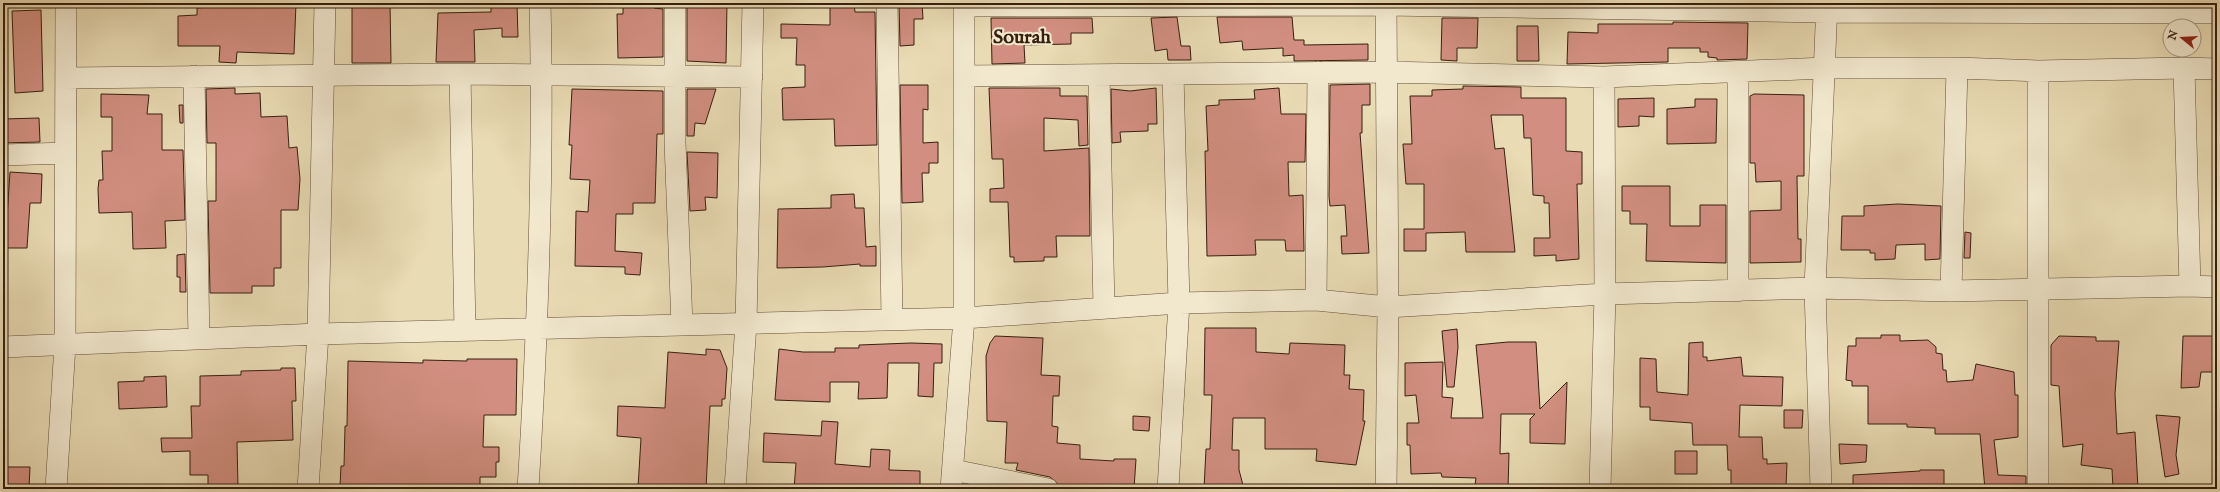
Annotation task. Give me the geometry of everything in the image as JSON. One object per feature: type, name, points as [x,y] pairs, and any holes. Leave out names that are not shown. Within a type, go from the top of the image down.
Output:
[{"type":"street","points":[[56,489],[65,345],[66,3]]},
{"type":"street","points":[[308,489],[318,334],[325,3]]},
{"type":"street","points":[[528,489],[538,328],[542,74],[540,3]]},
{"type":"street","points":[[675,3],[675,142],[682,325]]},
{"type":"street","points":[[735,489],[746,323],[752,77],[752,3]]},
{"type":"street","points":[[887,3],[892,319]]},
{"type":"street","points":[[1386,4],[1388,307],[1386,489]]},
{"type":"street","points":[[1048,489],[952,479],[964,318],[964,5],[1386,4],[2217,13]]},
{"type":"street","points":[[1822,489],[1816,288],[1827,8]]},
{"type":"street","points":[[964,76],[1386,72],[1604,77],[1824,68],[1957,68],[2038,71],[2184,68],[2217,69]]},
{"type":"street","points":[[1951,291],[1957,68]]},
{"type":"street","points":[[2184,68],[2190,286]]},
{"type":"street","points":[[2038,71],[2038,489]]},
{"type":"street","points":[[1316,300],[1318,72]]},
{"type":"street","points":[[1738,72],[1738,291]]},
{"type":"street","points":[[66,78],[460,74],[752,77]]},
{"type":"street","points":[[460,74],[465,330]]},
{"type":"street","points":[[1168,489],[1179,303],[1173,74]]},
{"type":"street","points":[[1099,75],[1104,308]]},
{"type":"street","points":[[194,76],[199,339]]},
{"type":"street","points":[[1600,489],[1605,294],[1604,77]]},
{"type":"street","points":[[3,155],[66,154]]},
{"type":"street","points":[[3,347],[318,334],[964,318],[1179,303],[1316,300],[1388,307],[1605,294],[1816,288],[1951,291],[2190,286],[2217,287]]},
{"type":"building","points":[[262,3],[296,3],[294,54],[237,52],[236,63],[219,62],[220,46],[178,46],[178,16],[197,15],[197,8]]},
{"type":"building","points":[[352,3],[390,3],[391,63],[352,63]]},
{"type":"building","points":[[517,3],[518,37],[502,37],[502,28],[474,30],[475,62],[436,62],[438,13],[491,12],[491,4]]},
{"type":"building","points":[[623,3],[654,3],[654,8],[663,9],[663,57],[618,58],[617,14],[623,14]]},
{"type":"building","points":[[687,3],[727,3],[726,63],[687,61]]},
{"type":"building","points":[[830,3],[854,3],[855,12],[875,12],[877,145],[835,146],[834,119],[783,120],[782,89],[805,87],[805,65],[796,65],[797,38],[781,38],[781,24],[830,25]]},
{"type":"building","points":[[899,3],[922,3],[923,19],[914,19],[914,45],[900,46]]},
{"type":"building","points":[[41,10],[43,91],[15,93],[12,11]]},
{"type":"building","points":[[1177,17],[1181,46],[1190,46],[1191,60],[1168,60],[1167,49],[1155,51],[1151,18]]},
{"type":"building","points":[[1217,17],[1292,17],[1294,40],[1304,40],[1304,45],[1368,44],[1368,60],[1294,61],[1294,55],[1283,56],[1283,48],[1243,50],[1242,41],[1220,43]]},
{"type":"building","points":[[991,18],[1092,18],[1093,33],[1071,33],[1071,44],[1024,45],[1025,63],[992,64]]},
{"type":"building","points":[[1442,18],[1478,18],[1477,48],[1457,48],[1457,61],[1441,60]]},
{"type":"building","points":[[1673,22],[1748,23],[1747,59],[1717,60],[1717,58],[1708,57],[1708,52],[1700,52],[1700,48],[1668,48],[1668,62],[1567,64],[1568,32],[1598,33],[1598,24],[1673,24]]},
{"type":"building","points":[[1517,26],[1538,26],[1539,61],[1517,61]]},
{"type":"building","points":[[1370,84],[1370,105],[1362,105],[1362,133],[1360,133],[1369,253],[1342,254],[1341,236],[1347,236],[1345,205],[1330,206],[1329,197],[1330,85]]},
{"type":"building","points":[[900,85],[928,85],[928,110],[923,109],[923,143],[938,142],[938,163],[929,163],[929,173],[922,173],[923,202],[902,203]]},
{"type":"building","points":[[1463,86],[1521,87],[1521,98],[1566,98],[1566,151],[1582,152],[1582,184],[1577,184],[1579,259],[1556,261],[1556,255],[1534,256],[1534,238],[1550,238],[1549,203],[1544,203],[1544,196],[1533,195],[1531,138],[1524,138],[1523,115],[1491,115],[1495,149],[1504,148],[1515,252],[1466,252],[1465,232],[1426,233],[1426,251],[1404,251],[1404,229],[1424,229],[1424,184],[1406,184],[1403,144],[1412,144],[1410,96],[1432,96],[1432,90],[1463,89]]},
{"type":"building","points":[[235,88],[235,94],[260,93],[261,117],[287,116],[289,148],[297,147],[300,179],[298,210],[281,210],[281,268],[274,268],[274,286],[252,286],[252,293],[210,293],[208,201],[216,201],[216,143],[207,143],[206,89]]},
{"type":"building","points":[[989,88],[1060,88],[1060,96],[1087,96],[1088,145],[1079,146],[1078,120],[1044,118],[1044,151],[1089,148],[1090,236],[1056,236],[1057,257],[1044,257],[1044,261],[1014,262],[1014,257],[1010,257],[1008,202],[990,202],[990,189],[1004,188],[1003,159],[992,159]]},
{"type":"building","points":[[1156,88],[1157,124],[1148,124],[1148,131],[1120,132],[1121,142],[1112,143],[1111,89],[1130,91]]},
{"type":"building","points":[[1279,88],[1281,114],[1306,114],[1305,162],[1288,162],[1289,196],[1303,195],[1304,251],[1286,251],[1285,240],[1255,240],[1256,255],[1207,256],[1205,151],[1208,151],[1206,106],[1219,105],[1219,100],[1255,99],[1254,90]]},
{"type":"building","points":[[572,89],[663,91],[663,134],[657,134],[655,203],[633,203],[633,214],[616,214],[615,251],[642,253],[640,275],[625,274],[625,267],[575,266],[576,211],[588,212],[590,180],[570,179],[572,145],[569,145]]},
{"type":"building","points":[[687,89],[716,89],[705,124],[695,123],[694,136],[687,136]]},
{"type":"building","points":[[101,94],[149,95],[147,114],[162,114],[162,150],[183,150],[185,220],[165,221],[166,248],[133,249],[132,212],[99,213],[99,180],[103,180],[102,151],[112,151],[112,117],[101,117]]},
{"type":"building","points":[[1754,94],[1804,95],[1804,176],[1797,176],[1798,239],[1801,239],[1801,262],[1750,263],[1750,211],[1781,210],[1781,181],[1756,182],[1755,163],[1750,163],[1750,96]]},
{"type":"building","points":[[1654,98],[1654,117],[1639,116],[1639,126],[1618,127],[1618,99]]},
{"type":"building","points":[[1695,99],[1717,99],[1716,143],[1667,144],[1667,109],[1695,107]]},
{"type":"building","points":[[179,105],[183,105],[183,123],[180,123]]},
{"type":"building","points":[[39,118],[40,142],[3,143],[3,119]]},
{"type":"building","points":[[687,152],[718,153],[717,198],[705,197],[706,210],[690,211]]},
{"type":"building","points":[[10,172],[42,174],[41,203],[30,203],[27,248],[5,248]]},
{"type":"building","points":[[1622,186],[1670,186],[1670,226],[1700,226],[1700,205],[1726,205],[1726,263],[1646,261],[1647,224],[1630,224],[1630,211],[1622,211]]},
{"type":"building","points":[[854,194],[855,208],[864,208],[866,247],[876,246],[876,266],[860,266],[860,264],[823,267],[777,268],[778,209],[831,208],[831,195]]},
{"type":"building","points":[[1898,204],[1941,206],[1940,259],[1925,260],[1925,244],[1896,245],[1895,259],[1875,260],[1875,253],[1870,253],[1870,250],[1841,250],[1842,216],[1864,216],[1864,206]]},
{"type":"building","points":[[1965,232],[1971,233],[1970,258],[1964,258]]},
{"type":"building","points":[[185,254],[186,292],[180,292],[180,277],[177,277],[177,255]]},
{"type":"building","points":[[1205,328],[1256,328],[1256,352],[1289,354],[1290,343],[1345,345],[1344,375],[1350,375],[1349,389],[1364,390],[1363,421],[1365,421],[1356,465],[1316,461],[1317,449],[1265,449],[1265,418],[1233,418],[1232,450],[1239,450],[1239,470],[1244,489],[1204,489],[1206,449],[1210,449],[1212,395],[1204,395]]},
{"type":"building","points":[[1457,329],[1458,347],[1454,387],[1447,387],[1442,331]]},
{"type":"building","points":[[1881,335],[1900,335],[1900,341],[1928,340],[1936,347],[1936,353],[1942,354],[1943,370],[1946,370],[1947,382],[1973,380],[1976,364],[2014,372],[2015,395],[2018,395],[2018,437],[1994,440],[1998,475],[2026,476],[2026,489],[1985,489],[1980,434],[1935,434],[1935,428],[1907,427],[1907,424],[1868,424],[1868,386],[1852,386],[1852,381],[1846,380],[1848,346],[1856,346],[1856,338],[1881,338]]},
{"type":"building","points":[[995,336],[1043,338],[1041,375],[1060,376],[1059,396],[1053,396],[1052,426],[1058,427],[1057,443],[1080,445],[1080,459],[1114,461],[1114,459],[1136,459],[1134,489],[1081,489],[1081,486],[1059,485],[1050,477],[1016,470],[1018,463],[1005,463],[1007,422],[987,421],[986,356],[990,343]]},
{"type":"building","points":[[2059,336],[2096,337],[2096,341],[2119,341],[2115,394],[2117,434],[2135,432],[2138,489],[2113,489],[2112,469],[2081,465],[2083,444],[2063,447],[2059,386],[2051,385],[2051,345]]},
{"type":"building","points":[[2183,336],[2217,336],[2217,372],[2201,372],[2199,387],[2181,388]]},
{"type":"building","points":[[1508,342],[1536,342],[1540,409],[1567,382],[1565,444],[1530,443],[1530,419],[1535,414],[1501,414],[1500,454],[1509,453],[1508,489],[1484,489],[1485,486],[1475,485],[1476,478],[1442,477],[1441,473],[1411,474],[1410,445],[1407,445],[1407,423],[1419,423],[1416,395],[1405,396],[1405,363],[1443,362],[1442,397],[1453,398],[1451,418],[1483,418],[1476,345]]},
{"type":"building","points":[[1703,342],[1703,357],[1707,357],[1707,361],[1741,357],[1743,376],[1783,377],[1782,406],[1740,405],[1739,437],[1762,437],[1763,459],[1767,459],[1767,464],[1787,463],[1786,487],[1755,485],[1755,489],[1731,489],[1731,470],[1728,470],[1727,445],[1693,445],[1692,423],[1650,420],[1650,407],[1640,407],[1640,358],[1656,359],[1657,392],[1688,395],[1689,343]]},
{"type":"building","points":[[911,343],[942,344],[942,363],[934,363],[933,397],[918,396],[919,363],[888,363],[887,398],[858,399],[859,382],[830,382],[830,402],[775,400],[779,349],[803,352],[835,352],[835,348],[859,348],[859,345]]},
{"type":"building","points":[[706,349],[720,350],[727,368],[725,399],[722,399],[722,406],[710,406],[706,489],[638,488],[641,438],[617,436],[618,406],[665,408],[668,352],[706,355]]},
{"type":"building","points":[[467,359],[517,359],[516,415],[484,415],[483,447],[499,447],[499,462],[496,462],[496,477],[480,477],[480,489],[400,487],[400,489],[356,489],[356,486],[340,486],[341,466],[344,466],[345,426],[347,426],[348,361],[423,363],[423,360],[467,361]]},
{"type":"building","points":[[281,368],[295,368],[296,401],[292,401],[293,440],[237,442],[238,488],[208,489],[208,475],[190,475],[190,451],[162,452],[161,438],[192,438],[191,406],[200,406],[200,376],[241,375],[241,371],[281,370]]},
{"type":"building","points":[[166,376],[167,407],[119,409],[118,382],[144,381],[144,377]]},
{"type":"building","points":[[1784,410],[1803,410],[1802,428],[1784,428]]},
{"type":"building","points":[[2156,415],[2180,417],[2176,455],[2179,474],[2165,477]]},
{"type":"building","points":[[1133,416],[1150,417],[1149,431],[1133,430]]},
{"type":"building","points":[[822,421],[838,422],[835,464],[870,467],[871,449],[890,450],[889,470],[920,471],[920,489],[794,489],[796,463],[763,462],[764,433],[821,436]]},
{"type":"building","points":[[1839,444],[1867,445],[1866,462],[1840,464]]},
{"type":"building","points":[[1675,451],[1697,451],[1697,474],[1675,474]]},
{"type":"building","points":[[3,467],[30,467],[29,488],[3,487]]},
{"type":"building","points":[[1920,470],[1944,470],[1944,489],[1853,489],[1853,475]]},
{"type":"district","name":"Sourah","points":[[1022,37]]}]
